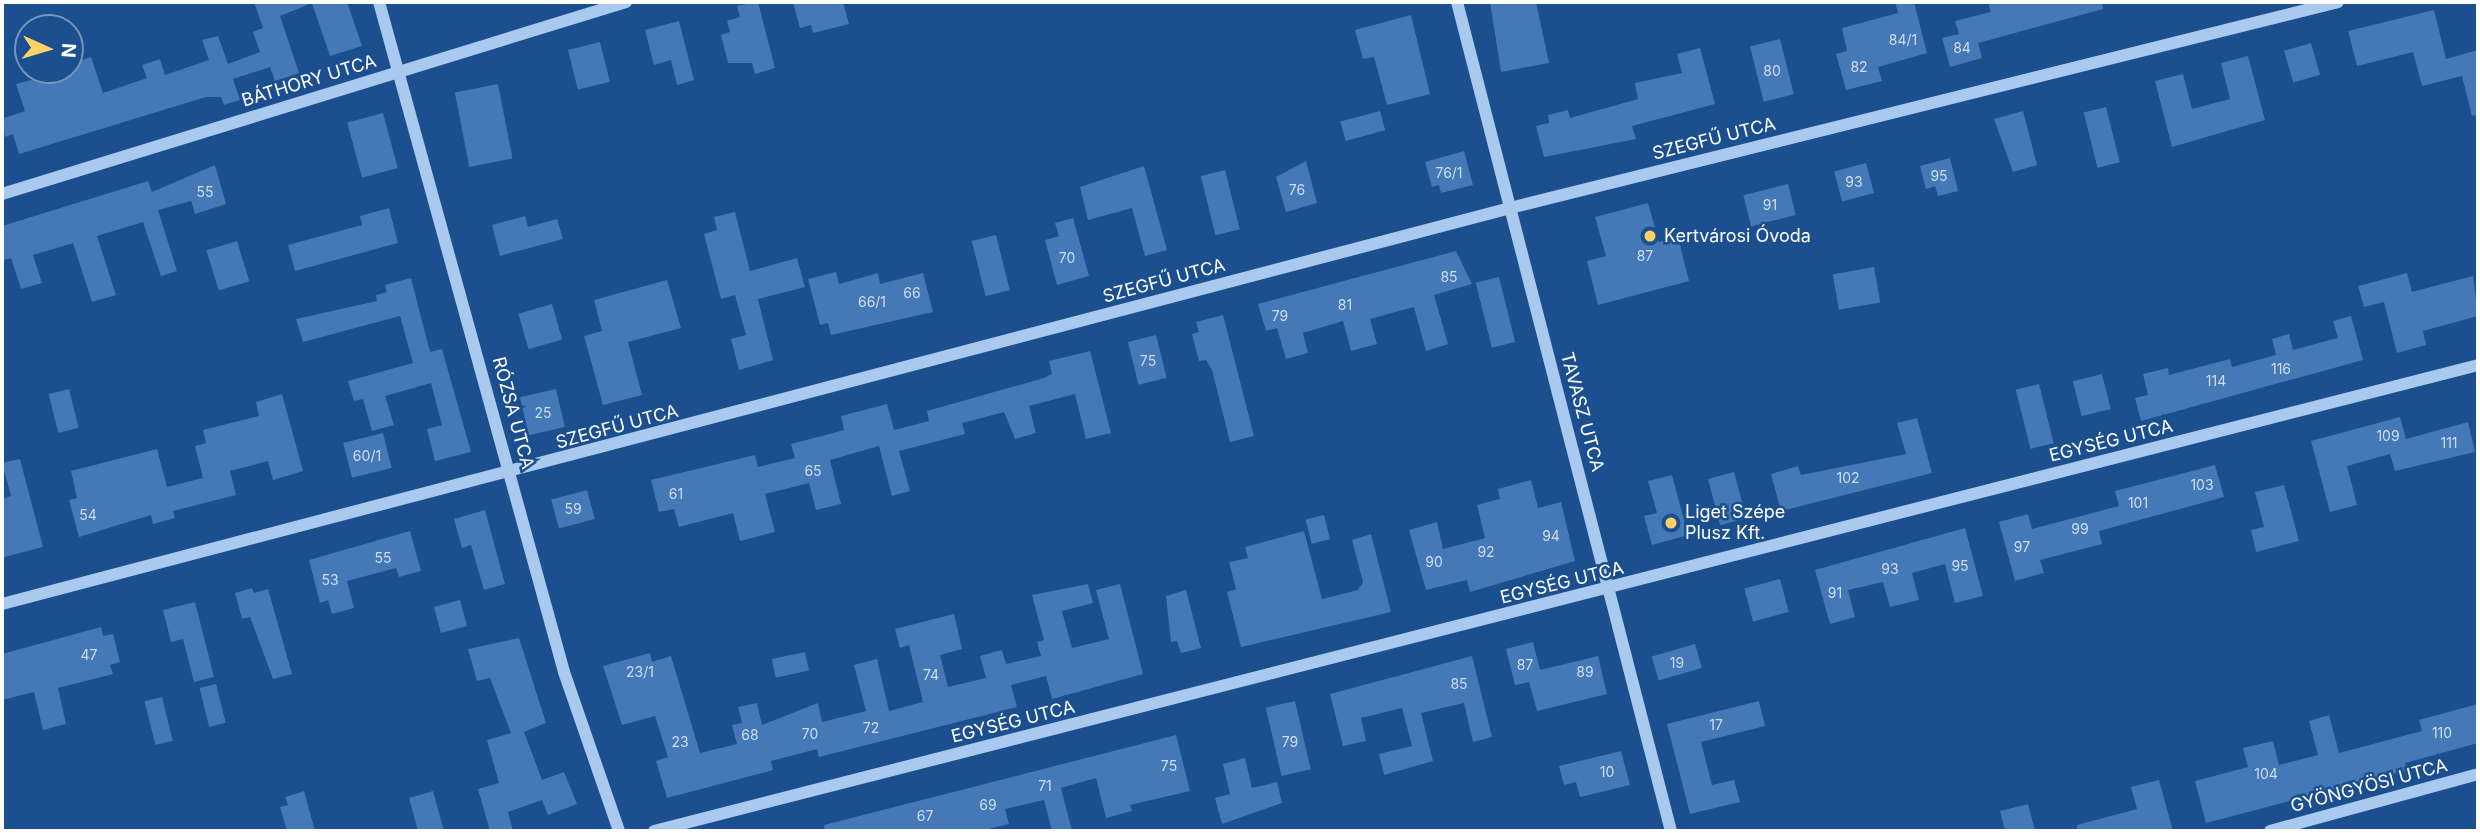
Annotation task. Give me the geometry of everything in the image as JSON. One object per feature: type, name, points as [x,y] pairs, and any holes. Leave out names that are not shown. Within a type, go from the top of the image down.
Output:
[{"type":"street","name":"RÓZSA UTCA","points":[[379,2],[402,71],[564,673],[619,831]]},
{"type":"street","name":"BÁTHORY UTCA","points":[[2,194],[626,2]]},
{"type":"street","name":"TAVASZ UTCA","points":[[1457,2],[1671,831]]},
{"type":"street","name":"SZEGFŰ UTCA","points":[[2,604],[511,474],[1510,208],[2339,2]]},
{"type":"street","name":"EGYSÉG UTCA","points":[[654,831],[1610,589],[2478,365]]},
{"type":"street","name":"GYÖNGYÖSI UTCA","points":[[2270,831],[2478,774]]},
{"type":"building","points":[[254,2],[347,2],[362,46],[330,56],[312,3],[280,16],[299,73],[275,81],[270,67],[233,79],[240,100],[224,105],[221,97],[206,97],[19,154],[13,134],[5,137],[2,119],[25,111],[16,84],[84,84],[84,59],[91,57],[103,93],[147,78],[142,65],[160,59],[165,75],[209,60],[202,40],[218,36],[228,64],[260,52],[253,32],[263,28]]},
{"type":"building","points":[[758,2],[775,68],[755,74],[752,63],[728,63],[721,35],[730,32],[727,21],[740,17],[737,6]]},
{"type":"building","points":[[793,2],[843,2],[849,24],[813,33],[811,25],[800,28]]},
{"type":"building","points":[[1490,2],[1536,2],[1549,63],[1501,72]]},
{"type":"building","points":[[1895,2],[1914,2],[1927,53],[1878,67],[1882,81],[1846,90],[1836,54],[1847,51],[1842,28],[1898,13]]},
{"type":"building","points":[[1988,2],[2102,2],[2103,9],[1978,43],[1982,58],[1950,67],[1942,38],[1959,34],[1955,21],[1991,12]]},
{"type":"building","points":[[2434,10],[2446,59],[2478,50],[2478,115],[2472,116],[2462,76],[2422,86],[2413,52],[2357,66],[2348,31]]},
{"type":"building","points":[[1411,15],[1430,94],[1387,105],[1374,57],[1363,59],[1355,30]]},
{"type":"building","points":[[679,21],[694,80],[677,85],[671,60],[654,65],[645,30]]},
{"type":"building","points":[[1780,39],[1794,94],[1764,102],[1750,46]]},
{"type":"building","points":[[600,42],[610,82],[578,90],[568,50]]},
{"type":"building","points":[[2311,43],[2320,75],[2293,82],[2284,51]]},
{"type":"building","points":[[1700,48],[1715,104],[1632,126],[1636,139],[1544,157],[1536,126],[1549,123],[1548,115],[1568,110],[1570,118],[1638,99],[1635,83],[1682,73],[1677,54]]},
{"type":"building","points":[[2248,56],[2265,120],[2172,147],[2155,81],[2183,74],[2192,109],[2230,99],[2221,63]]},
{"type":"building","points":[[498,84],[513,159],[469,167],[455,92]]},
{"type":"building","points":[[2106,107],[2120,162],[2097,168],[2084,113]]},
{"type":"building","points":[[1380,111],[1385,130],[1346,141],[1340,122]]},
{"type":"building","points":[[2023,111],[2037,165],[2013,172],[1994,119]]},
{"type":"building","points":[[383,113],[398,168],[362,178],[347,123]]},
{"type":"building","points":[[1464,151],[1473,185],[1441,193],[1439,185],[1432,187],[1425,162]]},
{"type":"building","points":[[1950,158],[1958,191],[1938,196],[1935,186],[1926,189],[1920,166]]},
{"type":"building","points":[[1306,161],[1317,203],[1286,212],[1276,177]]},
{"type":"building","points":[[1866,163],[1874,193],[1842,201],[1834,172]]},
{"type":"building","points":[[215,165],[226,204],[195,214],[191,201],[158,210],[177,271],[161,276],[143,222],[97,236],[116,295],[92,302],[73,243],[33,255],[42,283],[21,289],[11,258],[2,261],[2,226],[148,181],[152,192]]},
{"type":"building","points":[[1144,166],[1167,250],[1145,256],[1132,208],[1088,220],[1080,187]]},
{"type":"building","points":[[1225,170],[1240,229],[1215,235],[1201,176]]},
{"type":"building","points":[[1788,184],[1796,215],[1751,226],[1743,195]]},
{"type":"building","points":[[1648,203],[1659,242],[1678,237],[1689,281],[1598,305],[1587,261],[1606,256],[1595,217]]},
{"type":"building","points":[[389,208],[398,243],[295,271],[288,245],[362,225],[360,216]]},
{"type":"building","points":[[735,212],[750,271],[797,258],[805,287],[758,299],[773,360],[739,370],[731,339],[746,335],[735,295],[721,299],[704,234],[717,230],[714,217]]},
{"type":"building","points":[[525,216],[528,227],[557,219],[563,239],[500,256],[492,225]]},
{"type":"building","points":[[1073,218],[1089,276],[1057,285],[1045,240],[1059,236],[1055,223]]},
{"type":"building","points":[[996,235],[1010,290],[986,296],[972,241]]},
{"type":"building","points":[[237,241],[249,281],[219,291],[206,250]]},
{"type":"building","points":[[1456,251],[1472,284],[1434,295],[1448,344],[1426,351],[1414,307],[1370,319],[1377,344],[1351,351],[1343,321],[1303,333],[1308,353],[1286,359],[1277,328],[1266,331],[1258,304]]},
{"type":"building","points":[[1874,267],[1880,302],[1839,310],[1833,274]]},
{"type":"building","points":[[836,272],[839,284],[878,273],[880,284],[923,273],[933,312],[831,335],[828,323],[820,325],[808,279]]},
{"type":"building","points":[[2407,273],[2412,292],[2473,276],[2478,316],[2423,331],[2426,345],[2397,353],[2384,302],[2364,307],[2358,286]]},
{"type":"building","points":[[1499,277],[1515,342],[1492,348],[1476,283]]},
{"type":"building","points":[[411,278],[430,352],[442,349],[471,452],[435,461],[427,429],[442,425],[431,383],[385,396],[394,425],[372,431],[363,399],[354,401],[348,381],[413,363],[400,316],[303,342],[296,319],[377,301],[376,295],[387,292],[385,285]]},
{"type":"building","points":[[667,280],[681,328],[628,342],[642,395],[603,405],[584,336],[602,331],[594,300]]},
{"type":"building","points":[[552,304],[562,340],[529,349],[518,314]]},
{"type":"building","points":[[1223,315],[1254,436],[1230,442],[1212,370],[1206,360],[1199,361],[1192,334],[1199,332],[1196,322]]},
{"type":"building","points":[[2351,316],[2363,360],[2141,421],[2135,398],[2148,395],[2143,374],[2168,368],[2169,375],[2230,359],[2232,367],[2276,355],[2272,339],[2289,334],[2293,350],[2338,338],[2333,321]]},
{"type":"building","points":[[1156,335],[1167,378],[1139,385],[1128,342]]},
{"type":"building","points":[[1090,351],[1111,433],[1086,439],[1075,394],[1029,406],[1036,433],[1015,439],[1004,412],[962,423],[965,434],[899,451],[910,491],[892,496],[879,446],[830,460],[841,504],[816,510],[809,483],[765,494],[775,532],[740,541],[733,513],[679,527],[674,509],[659,512],[651,480],[755,455],[758,467],[795,458],[791,444],[844,430],[841,416],[887,404],[894,430],[929,421],[927,411],[1044,378],[1052,374],[1049,361]]},
{"type":"building","points":[[2102,374],[2111,409],[2082,416],[2073,381]]},
{"type":"building","points":[[2039,384],[2054,443],[2030,449],[2016,390]]},
{"type":"building","points":[[69,389],[79,428],[58,433],[49,394]]},
{"type":"building","points":[[556,389],[565,427],[529,435],[520,397]]},
{"type":"building","points":[[282,394],[303,471],[273,480],[268,461],[230,471],[236,495],[173,511],[175,518],[153,524],[151,515],[79,537],[69,500],[77,498],[71,471],[157,449],[167,487],[203,478],[195,446],[206,443],[203,430],[259,416],[256,402]]},
{"type":"building","points":[[2400,417],[2406,439],[2468,422],[2475,452],[2395,471],[2390,454],[2347,466],[2357,505],[2330,512],[2311,441]]},
{"type":"building","points":[[1917,418],[1932,473],[1781,511],[1771,474],[1798,466],[1801,475],[1906,454],[1897,423]]},
{"type":"building","points":[[383,433],[392,468],[352,478],[343,443]]},
{"type":"building","points":[[20,459],[43,547],[4,557],[2,499],[11,496],[2,463]]},
{"type":"building","points":[[2215,465],[2224,497],[2099,531],[2102,544],[2040,560],[2044,573],[2015,581],[1999,522],[2028,514],[2032,529],[2119,506],[2115,491]]},
{"type":"building","points":[[1734,472],[1746,518],[1720,525],[1708,479]]},
{"type":"building","points":[[1672,475],[1688,535],[1652,545],[1644,516],[1657,513],[1648,481]]},
{"type":"building","points":[[1531,480],[1538,508],[1561,502],[1575,561],[1470,592],[1467,580],[1426,590],[1409,530],[1437,522],[1443,549],[1485,538],[1477,505],[1500,499],[1498,489]]},
{"type":"building","points":[[2284,485],[2299,541],[2256,552],[2251,530],[2264,527],[2255,492]]},
{"type":"building","points":[[587,490],[595,519],[559,529],[551,500]]},
{"type":"building","points":[[485,510],[505,584],[484,590],[471,545],[462,548],[454,519]]},
{"type":"building","points":[[1324,515],[1330,539],[1312,544],[1306,520]]},
{"type":"building","points":[[1965,528],[1983,596],[1955,603],[1945,564],[1912,573],[1919,600],[1890,607],[1883,582],[1848,590],[1855,617],[1830,624],[1815,570]]},
{"type":"building","points":[[410,531],[421,571],[399,577],[396,568],[347,581],[354,608],[332,614],[328,600],[320,603],[309,560]]},
{"type":"building","points":[[1304,531],[1322,599],[1358,590],[1363,582],[1352,540],[1371,534],[1391,612],[1241,647],[1227,592],[1236,589],[1229,562],[1248,558],[1245,547]]},
{"type":"building","points":[[1780,579],[1789,612],[1753,621],[1744,589]]},
{"type":"building","points":[[1088,584],[1093,603],[1062,611],[1072,648],[1109,639],[1096,590],[1120,584],[1143,674],[1052,699],[1046,676],[1011,685],[1017,707],[819,757],[817,749],[771,761],[773,770],[667,798],[656,761],[668,757],[655,716],[622,725],[603,666],[650,653],[652,662],[671,656],[700,753],[737,744],[732,725],[742,723],[738,707],[757,703],[762,725],[818,703],[822,722],[866,711],[854,665],[877,659],[889,711],[923,702],[909,645],[900,648],[895,629],[954,614],[962,649],[940,655],[948,687],[986,678],[980,656],[1002,650],[1006,664],[1041,656],[1037,642],[1044,640],[1032,595]]},
{"type":"building","points":[[252,588],[254,593],[268,589],[292,674],[273,679],[250,617],[242,619],[235,593]]},
{"type":"building","points":[[1186,590],[1201,648],[1181,653],[1177,641],[1171,642],[1166,596]]},
{"type":"building","points":[[460,600],[467,626],[441,633],[434,607]]},
{"type":"building","points":[[195,602],[214,677],[194,682],[183,639],[171,642],[163,610]]},
{"type":"building","points":[[101,627],[103,636],[113,634],[120,662],[110,665],[113,674],[58,688],[66,724],[43,730],[34,692],[2,700],[2,654]]},
{"type":"building","points":[[519,638],[546,723],[524,732],[542,780],[564,772],[577,804],[548,815],[542,800],[508,812],[513,831],[490,831],[478,789],[499,783],[487,740],[511,733],[490,678],[477,681],[468,649]]},
{"type":"building","points":[[1533,642],[1540,670],[1598,656],[1607,694],[1537,711],[1529,682],[1515,685],[1506,649]]},
{"type":"building","points":[[1695,644],[1702,668],[1659,680],[1652,656]]},
{"type":"building","points":[[805,652],[809,671],[776,678],[772,659]]},
{"type":"building","points":[[1472,656],[1492,737],[1473,742],[1464,703],[1421,713],[1433,761],[1384,775],[1379,754],[1412,746],[1402,708],[1361,718],[1366,741],[1343,746],[1330,694]]},
{"type":"building","points":[[216,684],[226,723],[209,727],[200,688]]},
{"type":"building","points":[[162,697],[173,741],[155,745],[145,701]]},
{"type":"building","points":[[1295,701],[1311,769],[1282,776],[1266,708]]},
{"type":"building","points":[[1759,701],[1765,726],[1701,742],[1712,785],[1734,780],[1740,802],[1690,814],[1667,724]]},
{"type":"building","points":[[2478,704],[2478,743],[2405,763],[2407,770],[2206,823],[2195,781],[2248,767],[2243,748],[2273,741],[2279,765],[2318,755],[2309,721],[2329,715],[2339,753],[2422,731],[2419,720]]},
{"type":"building","points":[[1176,735],[1190,791],[1130,805],[1132,811],[1106,818],[1096,778],[1061,788],[1072,831],[1052,831],[1044,800],[1005,809],[1009,824],[980,831],[825,831],[824,825]]},
{"type":"building","points":[[1621,751],[1630,785],[1580,797],[1576,782],[1564,785],[1559,766]]},
{"type":"building","points":[[1245,758],[1252,788],[1277,782],[1282,803],[1222,824],[1215,798],[1230,794],[1223,764]]},
{"type":"building","points":[[2159,780],[2173,831],[2077,831],[2077,825],[2137,809],[2131,787]]},
{"type":"building","points":[[304,791],[315,831],[287,831],[280,807],[288,805],[285,797]]},
{"type":"building","points":[[433,791],[444,831],[418,831],[409,798]]},
{"type":"building","points":[[2028,804],[2035,831],[2005,831],[2000,811]]},
{"type":"place","name":"Kertvárosi Óvoda","points":[[1650,236]]},
{"type":"place","name":"Liget Szépe Plusz Kft.","points":[[1671,523]]}]
